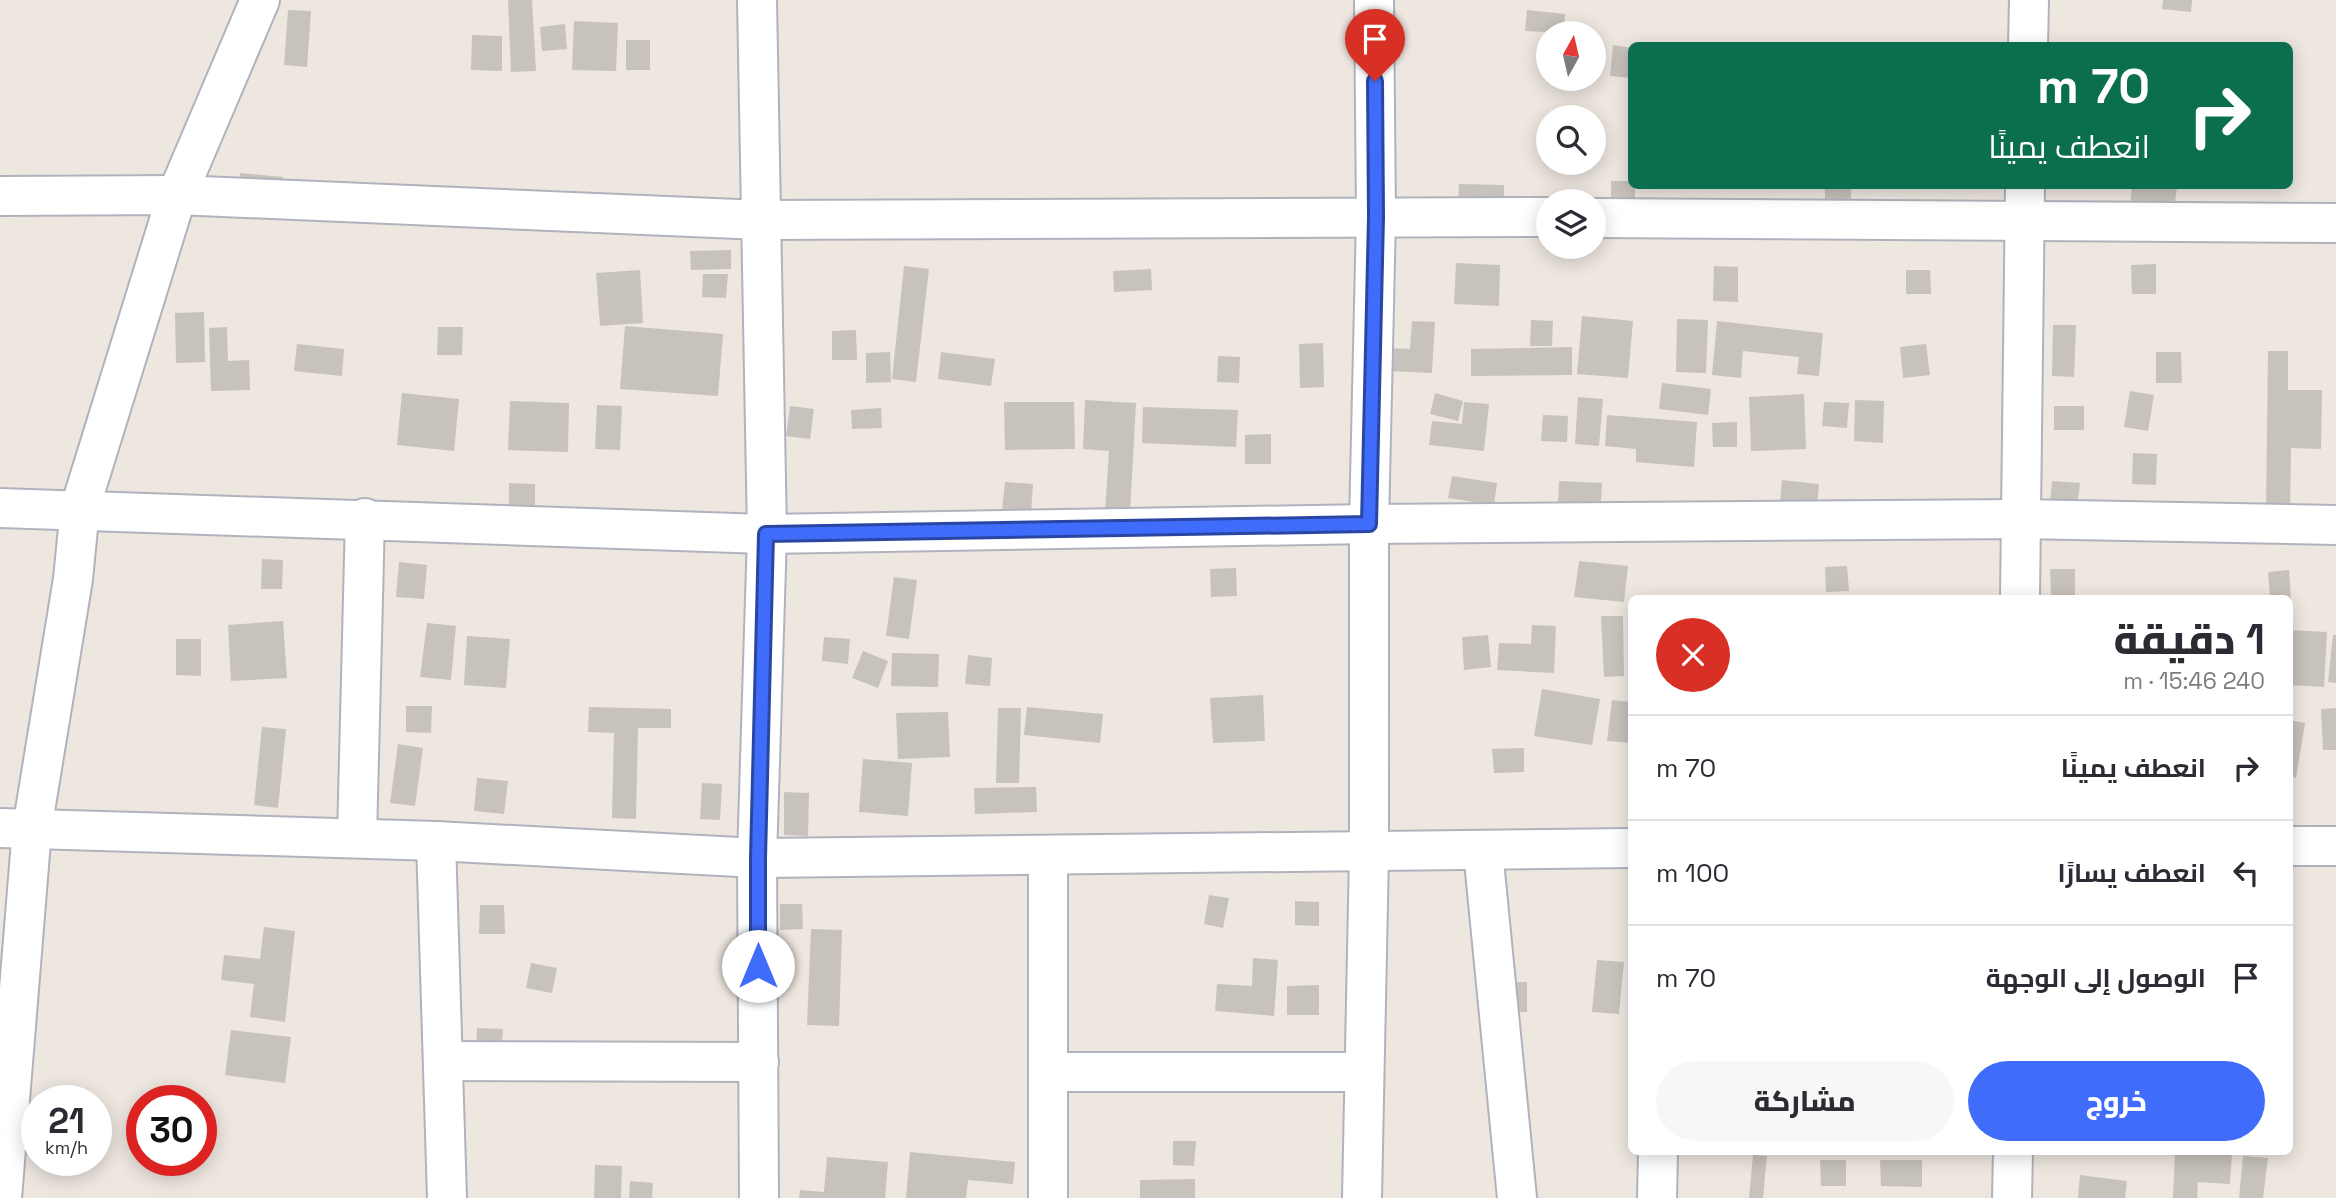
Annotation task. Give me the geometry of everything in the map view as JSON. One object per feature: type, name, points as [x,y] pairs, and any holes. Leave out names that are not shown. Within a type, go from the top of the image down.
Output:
[{"type":"street","points":[[2,1198],[16,829],[73,579],[80,508],[177,195],[260,0]]},
{"type":"street","points":[[757,0],[766,534],[758,858],[759,1198]]},
{"type":"street","points":[[1362,1198],[1369,853],[1369,524],[1376,217],[1374,0]]},
{"type":"street","points":[[2028,42],[2029,0]]},
{"type":"street","points":[[0,196],[177,195],[761,220],[1536,217]]},
{"type":"street","points":[[1606,218],[2025,202],[2336,223]]},
{"type":"street","points":[[2020,595],[2025,202]]},
{"type":"street","points":[[0,508],[80,508],[766,534],[1369,524],[2020,519],[2336,526]]},
{"type":"street","points":[[357,838],[365,518]]},
{"type":"street","points":[[16,829],[436,841],[758,858],[1628,848]]},
{"type":"street","points":[[436,841],[447,1198]]},
{"type":"street","points":[[2293,846],[2336,846]]},
{"type":"street","points":[[1483,851],[1517,1198]]},
{"type":"street","points":[[1048,855],[1048,1198]]},
{"type":"street","points":[[443,1062],[759,1062]]},
{"type":"street","points":[[1048,1072],[1364,1072]]},
{"type":"street","points":[[1657,1198],[1658,1155]]},
{"type":"street","points":[[2012,1198],[2014,1155]]},
{"type":"building","points":[[508,0],[532,0],[536,71],[511,72]]},
{"type":"building","points":[[2163,0],[2192,0],[2191,12],[2162,9]]},
{"type":"building","points":[[288,10],[311,11],[307,67],[284,65]]},
{"type":"building","points":[[1527,10],[1565,14],[1565,21],[1536,21],[1536,32],[1525,31]]},
{"type":"building","points":[[574,21],[618,23],[616,71],[572,70]]},
{"type":"building","points":[[565,24],[567,49],[542,51],[540,27]]},
{"type":"building","points":[[472,35],[502,36],[502,71],[471,70]]},
{"type":"building","points":[[626,40],[650,40],[650,70],[626,70]]},
{"type":"building","points":[[1613,45],[1628,48],[1628,78],[1610,76]]},
{"type":"building","points":[[240,173],[283,177],[281,203],[237,199]]},
{"type":"building","points":[[1611,181],[1628,181],[1628,189],[1635,189],[1635,205],[1611,205]]},
{"type":"building","points":[[1459,184],[1504,185],[1504,206],[1458,205]]},
{"type":"building","points":[[1825,189],[1851,189],[1851,202],[1825,202]]},
{"type":"building","points":[[2132,189],[2177,189],[2174,210],[2130,205]]},
{"type":"building","points":[[731,250],[731,269],[691,270],[690,251]]},
{"type":"building","points":[[1456,263],[1500,265],[1499,306],[1454,304]]},
{"type":"building","points":[[2156,264],[2156,294],[2132,294],[2131,265]]},
{"type":"building","points":[[904,266],[929,269],[916,382],[892,379]]},
{"type":"building","points":[[1714,266],[1738,267],[1738,302],[1713,301]]},
{"type":"building","points":[[1151,269],[1152,290],[1114,292],[1113,271]]},
{"type":"building","points":[[640,270],[643,323],[600,326],[596,273]]},
{"type":"building","points":[[1906,270],[1930,270],[1931,294],[1906,294]]},
{"type":"building","points":[[703,274],[728,274],[726,298],[702,297]]},
{"type":"building","points":[[204,312],[205,362],[176,363],[175,313]]},
{"type":"building","points":[[1582,316],[1633,321],[1628,378],[1577,374]]},
{"type":"building","points":[[1677,319],[1708,320],[1706,373],[1676,372]]},
{"type":"building","points":[[1531,320],[1553,321],[1552,346],[1530,346]]},
{"type":"building","points":[[1412,321],[1435,322],[1432,373],[1389,371],[1390,348],[1410,349]]},
{"type":"building","points":[[1717,321],[1823,333],[1819,376],[1797,374],[1799,357],[1743,351],[1741,378],[1712,375]]},
{"type":"building","points":[[2053,325],[2076,325],[2074,377],[2052,376]]},
{"type":"building","points":[[625,326],[723,334],[718,396],[620,389]]},
{"type":"building","points":[[227,327],[228,361],[249,360],[250,390],[211,391],[209,328]]},
{"type":"building","points":[[438,327],[463,327],[462,355],[437,355]]},
{"type":"building","points":[[856,330],[857,360],[832,360],[832,331]]},
{"type":"building","points":[[1323,343],[1324,387],[1300,388],[1299,344]]},
{"type":"building","points":[[297,344],[344,349],[342,376],[294,371]]},
{"type":"building","points":[[1926,344],[1930,375],[1903,378],[1900,347]]},
{"type":"building","points":[[1572,347],[1572,375],[1471,376],[1471,349]]},
{"type":"building","points":[[2268,351],[2288,351],[2288,390],[2322,390],[2321,449],[2291,448],[2290,512],[2266,512]]},
{"type":"building","points":[[890,352],[891,382],[866,383],[866,353]]},
{"type":"building","points":[[941,352],[995,359],[991,386],[938,379]]},
{"type":"building","points":[[2156,352],[2181,352],[2182,383],[2156,383]]},
{"type":"building","points":[[1218,356],[1240,357],[1239,383],[1217,382]]},
{"type":"building","points":[[1662,383],[1711,389],[1708,415],[1659,409]]},
{"type":"building","points":[[2130,391],[2154,395],[2148,431],[2124,427]]},
{"type":"building","points":[[402,393],[459,399],[454,451],[397,445]]},
{"type":"building","points":[[1435,393],[1463,401],[1458,421],[1430,414]]},
{"type":"building","points":[[1804,394],[1806,449],[1751,451],[1749,397]]},
{"type":"building","points":[[1578,397],[1603,399],[1599,446],[1575,444]]},
{"type":"building","points":[[1085,400],[1136,403],[1130,513],[1105,512],[1109,451],[1083,449]]},
{"type":"building","points":[[1855,400],[1884,401],[1883,443],[1854,441]]},
{"type":"building","points":[[510,401],[569,403],[568,452],[508,450]]},
{"type":"building","points":[[1004,402],[1074,402],[1075,449],[1005,450]]},
{"type":"building","points":[[1464,402],[1489,404],[1484,451],[1429,445],[1432,421],[1462,424]]},
{"type":"building","points":[[1824,402],[1849,403],[1847,428],[1822,426]]},
{"type":"building","points":[[597,405],[622,406],[620,450],[595,449]]},
{"type":"building","points":[[790,406],[814,409],[810,439],[786,436]]},
{"type":"building","points":[[2054,406],[2084,406],[2084,430],[2054,430]]},
{"type":"building","points":[[1143,407],[1238,410],[1236,447],[1142,443]]},
{"type":"building","points":[[881,408],[882,428],[852,429],[851,410]]},
{"type":"building","points":[[1543,415],[1568,416],[1567,442],[1541,441]]},
{"type":"building","points":[[1607,415],[1697,422],[1694,467],[1636,462],[1636,449],[1605,446]]},
{"type":"building","points":[[1737,422],[1737,447],[1713,447],[1712,423]]},
{"type":"building","points":[[1271,434],[1271,464],[1245,464],[1245,435]]},
{"type":"building","points":[[2133,453],[2157,454],[2156,485],[2132,484]]},
{"type":"building","points":[[1452,476],[1497,483],[1494,505],[1448,498]]},
{"type":"building","points":[[1782,480],[1819,484],[1817,506],[1780,503]]},
{"type":"building","points":[[1559,481],[1602,483],[1601,505],[1558,504]]},
{"type":"building","points":[[2052,481],[2080,483],[2077,508],[2050,506]]},
{"type":"building","points":[[1005,482],[1033,484],[1031,513],[1002,511]]},
{"type":"building","points":[[509,483],[535,484],[535,508],[509,507]]},
{"type":"building","points":[[262,559],[283,560],[282,589],[261,589]]},
{"type":"building","points":[[1579,561],[1628,566],[1624,602],[1574,597]]},
{"type":"building","points":[[399,562],[427,565],[424,599],[396,597]]},
{"type":"building","points":[[1847,566],[1849,591],[1826,592],[1825,567]]},
{"type":"building","points":[[1236,568],[1237,596],[1211,597],[1210,569]]},
{"type":"building","points":[[2050,569],[2075,569],[2075,595],[2051,595]]},
{"type":"building","points":[[2289,570],[2291,595],[2270,595],[2268,572]]},
{"type":"building","points":[[894,577],[917,580],[909,639],[886,636]]},
{"type":"building","points":[[1601,616],[1623,616],[1624,676],[1604,677]]},
{"type":"building","points":[[283,621],[287,678],[231,681],[228,625]]},
{"type":"building","points":[[427,623],[456,626],[451,680],[420,677]]},
{"type":"building","points":[[1532,625],[1556,626],[1554,673],[1497,670],[1499,643],[1531,644]]},
{"type":"building","points":[[2293,630],[2327,632],[2324,687],[2293,685]]},
{"type":"building","points":[[1488,635],[1491,667],[1464,670],[1462,637]]},
{"type":"building","points":[[2333,635],[2336,635],[2336,683],[2328,682]]},
{"type":"building","points":[[467,636],[510,639],[506,688],[464,685]]},
{"type":"building","points":[[824,637],[850,639],[848,664],[822,661]]},
{"type":"building","points":[[176,639],[201,639],[201,676],[176,675]]},
{"type":"building","points":[[863,651],[888,661],[878,688],[852,678]]},
{"type":"building","points":[[892,653],[939,654],[938,687],[891,686]]},
{"type":"building","points":[[968,655],[992,658],[990,686],[965,684]]},
{"type":"building","points":[[1542,689],[1600,699],[1592,745],[1534,736]]},
{"type":"building","points":[[1263,695],[1265,741],[1213,743],[1210,698]]},
{"type":"building","points":[[1612,700],[1628,702],[1628,743],[1607,741]]},
{"type":"building","points":[[406,706],[432,706],[431,733],[406,732]]},
{"type":"building","points":[[589,707],[671,709],[671,728],[638,728],[636,819],[612,818],[614,733],[588,732]]},
{"type":"building","points":[[1027,707],[1103,714],[1100,743],[1024,735]]},
{"type":"building","points":[[998,708],[1021,708],[1019,783],[996,783]]},
{"type":"building","points":[[2336,708],[2336,750],[2323,750],[2321,709]]},
{"type":"building","points":[[948,712],[950,757],[898,759],[896,713]]},
{"type":"building","points":[[2293,721],[2305,723],[2296,778],[2293,777]]},
{"type":"building","points":[[262,727],[286,729],[278,808],[254,805]]},
{"type":"building","points":[[398,744],[423,748],[415,806],[390,803]]},
{"type":"building","points":[[1524,748],[1524,772],[1494,773],[1492,749]]},
{"type":"building","points":[[863,759],[912,763],[908,816],[859,812]]},
{"type":"building","points":[[477,778],[508,781],[504,814],[474,811]]},
{"type":"building","points":[[702,783],[722,784],[720,820],[700,819]]},
{"type":"building","points":[[1036,787],[1037,812],[975,814],[974,788]]},
{"type":"building","points":[[784,792],[809,793],[808,836],[784,835]]},
{"type":"building","points":[[1209,895],[1229,898],[1223,928],[1204,924]]},
{"type":"building","points":[[1295,901],[1319,902],[1319,926],[1295,925]]},
{"type":"building","points":[[780,904],[802,904],[803,929],[780,930]]},
{"type":"building","points":[[480,905],[504,905],[505,934],[479,934]]},
{"type":"building","points":[[264,927],[295,931],[285,1022],[250,1017],[254,984],[221,980],[224,955],[260,959]]},
{"type":"building","points":[[811,929],[842,930],[839,1026],[807,1025]]},
{"type":"building","points":[[1253,958],[1278,960],[1274,1016],[1215,1011],[1217,984],[1252,986]]},
{"type":"building","points":[[1597,960],[1624,962],[1619,1014],[1592,1012]]},
{"type":"building","points":[[531,963],[557,968],[552,993],[526,988]]},
{"type":"building","points":[[1502,982],[1527,982],[1527,1012],[1502,1011]]},
{"type":"building","points":[[1319,985],[1319,1015],[1287,1015],[1287,986]]},
{"type":"building","points":[[477,1028],[503,1029],[501,1053],[476,1051]]},
{"type":"building","points":[[231,1030],[291,1037],[285,1083],[225,1075]]},
{"type":"building","points":[[1173,1141],[1196,1141],[1194,1166],[1173,1165]]},
{"type":"building","points":[[910,1152],[1015,1162],[1013,1184],[968,1180],[966,1198],[906,1198]]},
{"type":"building","points":[[1753,1155],[1767,1156],[1763,1198],[1749,1198]]},
{"type":"building","points":[[2175,1155],[2232,1155],[2230,1184],[2198,1182],[2197,1198],[2173,1198]]},
{"type":"building","points":[[2243,1156],[2268,1158],[2263,1198],[2239,1198]]},
{"type":"building","points":[[827,1157],[888,1162],[885,1198],[799,1198],[800,1190],[824,1192]]},
{"type":"building","points":[[1820,1160],[1846,1160],[1846,1186],[1821,1186]]},
{"type":"building","points":[[1880,1160],[1922,1160],[1922,1187],[1881,1186]]},
{"type":"building","points":[[595,1165],[622,1166],[621,1198],[594,1198]]},
{"type":"building","points":[[2080,1175],[2127,1181],[2125,1198],[2078,1198]]},
{"type":"building","points":[[1195,1179],[1195,1198],[1140,1198],[1140,1180]]},
{"type":"building","points":[[630,1181],[653,1183],[652,1198],[629,1198]]},
{"type":"route","points":[[758,966],[766,534],[1369,524],[1376,217],[1375,81]]}]
